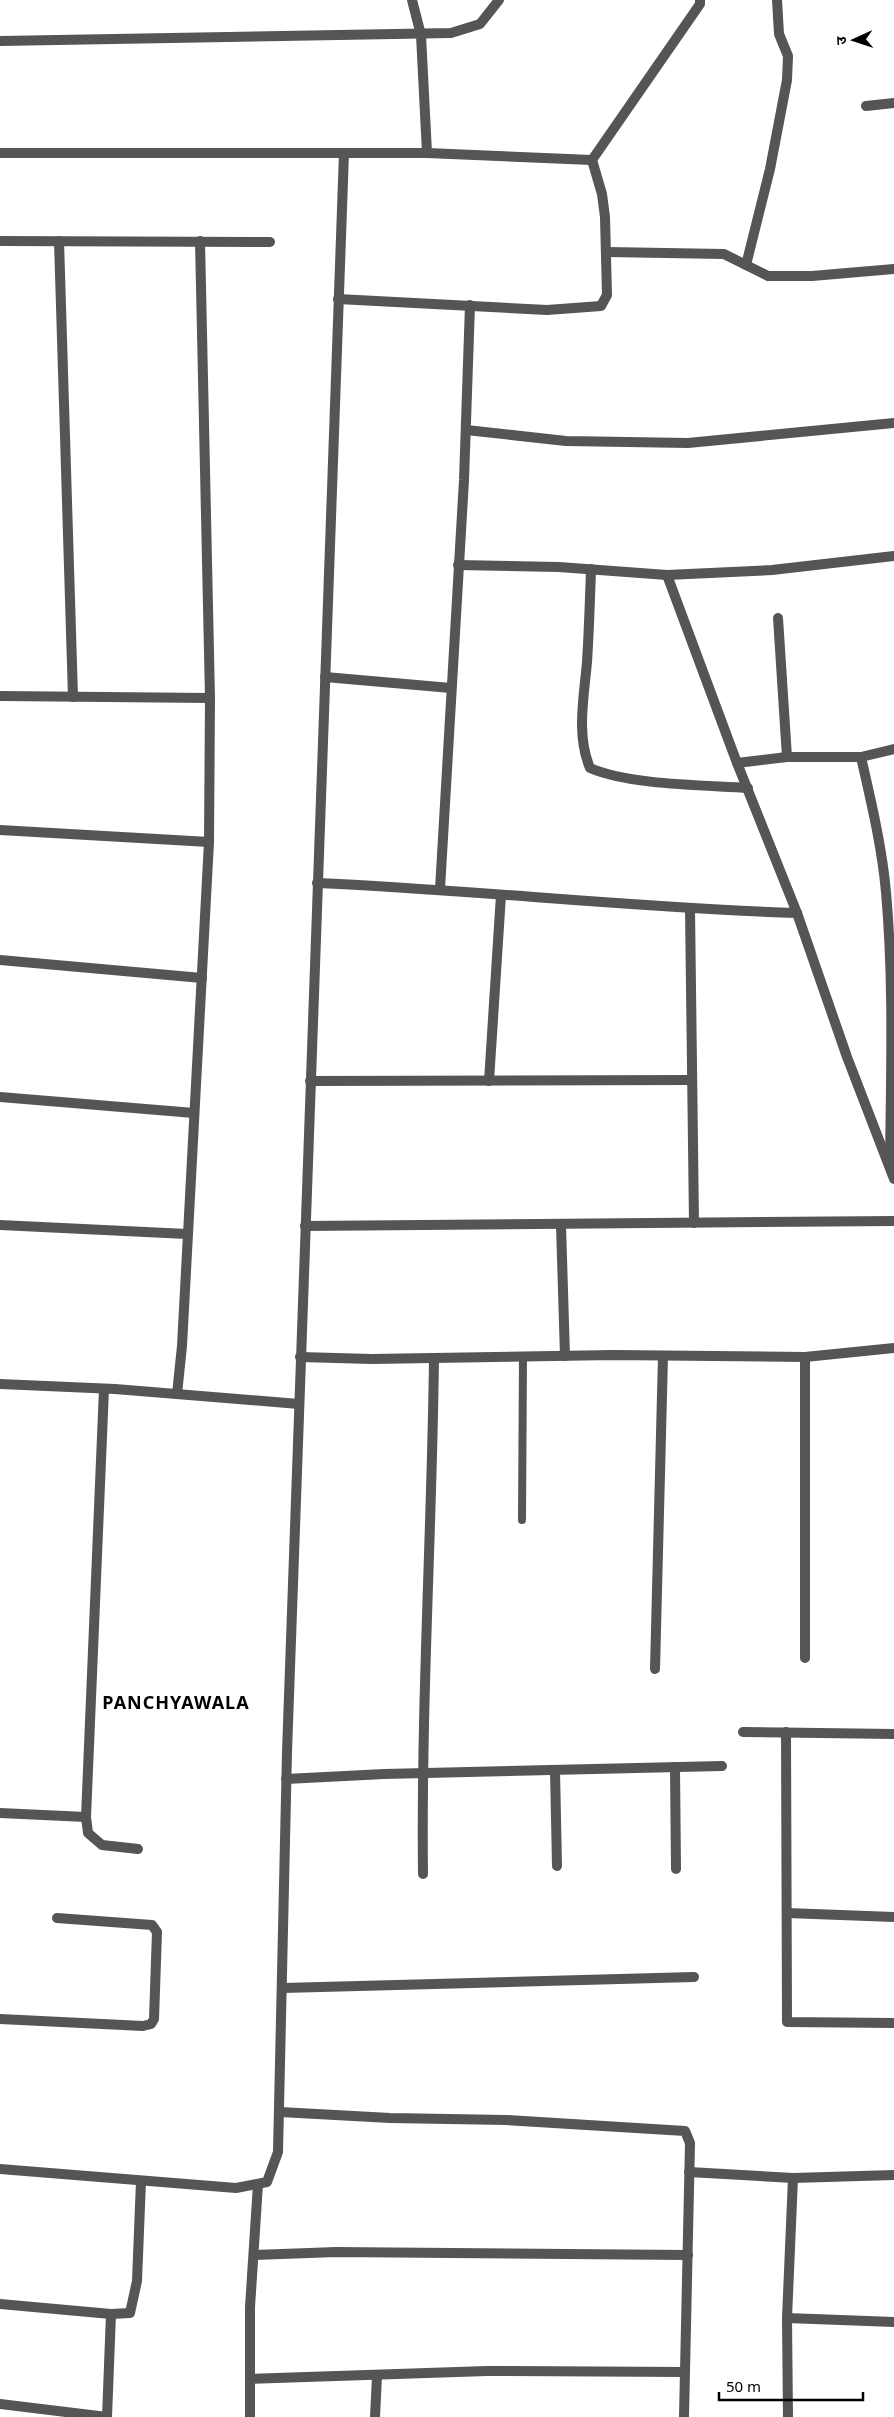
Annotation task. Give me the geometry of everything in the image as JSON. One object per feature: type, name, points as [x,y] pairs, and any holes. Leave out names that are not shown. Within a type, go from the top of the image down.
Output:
[{"type":"street","points":[[412,0],[421,34],[427,153]]},
{"type":"street","points":[[0,41],[451,33],[480,24],[499,0]]},
{"type":"street","points":[[592,160],[700,4],[700,0]]},
{"type":"street","points":[[746,265],[770,169],[787,80],[788,56],[779,34],[777,0]]},
{"type":"street","points":[[866,106],[894,103]]},
{"type":"street","points":[[0,153],[427,153],[592,160]]},
{"type":"street","points":[[0,2170],[236,2188],[267,2182],[278,2152],[286,1779],[344,154]]},
{"type":"street","points":[[338,299],[547,310],[601,306],[607,294],[607,252],[602,194],[592,160]]},
{"type":"street","points":[[0,241],[270,242]]},
{"type":"street","points":[[59,241],[73,697]]},
{"type":"street","points":[[177,1394],[182,1346],[209,842],[210,698],[200,241]]},
{"type":"street","points":[[607,252],[724,254],[768,276],[812,276],[894,269]]},
{"type":"street","points":[[440,889],[466,430],[470,305]]},
{"type":"street","points":[[466,430],[566,441],[688,443],[894,423]]},
{"type":"street","points":[[458,566],[590,569],[666,575],[772,570],[894,556]]},
{"type":"street","points":[[590,569],[590,614],[582,725],[584,752],[590,768],[605,774],[641,779],[748,788]]},
{"type":"street","points":[[666,575],[737,763],[797,913],[847,1057],[892,1174]]},
{"type":"street","points":[[778,618],[787,757]]},
{"type":"street","points":[[325,677],[451,688]]},
{"type":"street","points":[[0,696],[210,698]]},
{"type":"street","points":[[737,763],[787,757],[861,757],[894,749]]},
{"type":"street","points":[[861,757],[871,802],[886,891],[891,1034],[892,1174]]},
{"type":"street","points":[[0,830],[209,842]]},
{"type":"street","points":[[318,882],[440,889],[690,910],[797,913]]},
{"type":"street","points":[[489,1080],[501,895]]},
{"type":"street","points":[[690,910],[694,1224]]},
{"type":"street","points":[[0,960],[202,978]]},
{"type":"street","points":[[310,1081],[692,1080]]},
{"type":"street","points":[[0,1097],[194,1112]]},
{"type":"street","points":[[305,1226],[894,1221]]},
{"type":"street","points":[[0,1225],[187,1234]]},
{"type":"street","points":[[561,1225],[565,1356]]},
{"type":"street","points":[[300,1357],[805,1357],[894,1348]]},
{"type":"street","points":[[655,1669],[663,1356]]},
{"type":"street","points":[[805,1357],[805,1658]]},
{"type":"street","points":[[423,1874],[422,1773],[433,1465],[434,1358]]},
{"type":"street","points":[[0,1384],[104,1389],[299,1404]]},
{"type":"street","points":[[104,1389],[86,1817],[88,1833],[102,1845],[138,1849]]},
{"type":"street","points":[[743,1732],[894,1734]]},
{"type":"street","points":[[786,1732],[787,2022],[894,2023]]},
{"type":"street","points":[[286,1779],[422,1773],[722,1766]]},
{"type":"street","points":[[675,1767],[676,1868]]},
{"type":"street","points":[[555,1770],[557,1866]]},
{"type":"street","points":[[0,1813],[86,1817]]},
{"type":"street","points":[[787,1913],[894,1917]]},
{"type":"street","points":[[0,2019],[143,2026],[150,2024],[154,2018],[156,1932],[152,1925],[57,1918]]},
{"type":"street","points":[[282,1988],[694,1977]]},
{"type":"street","points":[[280,2112],[506,2120],[685,2131],[690,2143],[684,2417]]},
{"type":"street","points":[[689,2172],[794,2178],[894,2175]]},
{"type":"street","points":[[788,2417],[787,2318],[794,2178]]},
{"type":"street","points":[[0,2304],[111,2314],[130,2313],[137,2282],[141,2181]]},
{"type":"street","points":[[250,2417],[250,2307],[258,2184]]},
{"type":"street","points":[[254,2255],[404,2252],[688,2255]]},
{"type":"street","points":[[0,2404],[107,2417],[111,2314]]},
{"type":"street","points":[[787,2318],[894,2322]]},
{"type":"street","points":[[250,2379],[487,2372],[685,2372]]},
{"type":"street","points":[[375,2417],[377,2376]]},
{"type":"lane","points":[[522,1520],[523,1356]]},
{"type":"district","name":"PANCHYAWALA","points":[[176,1703]]}]
